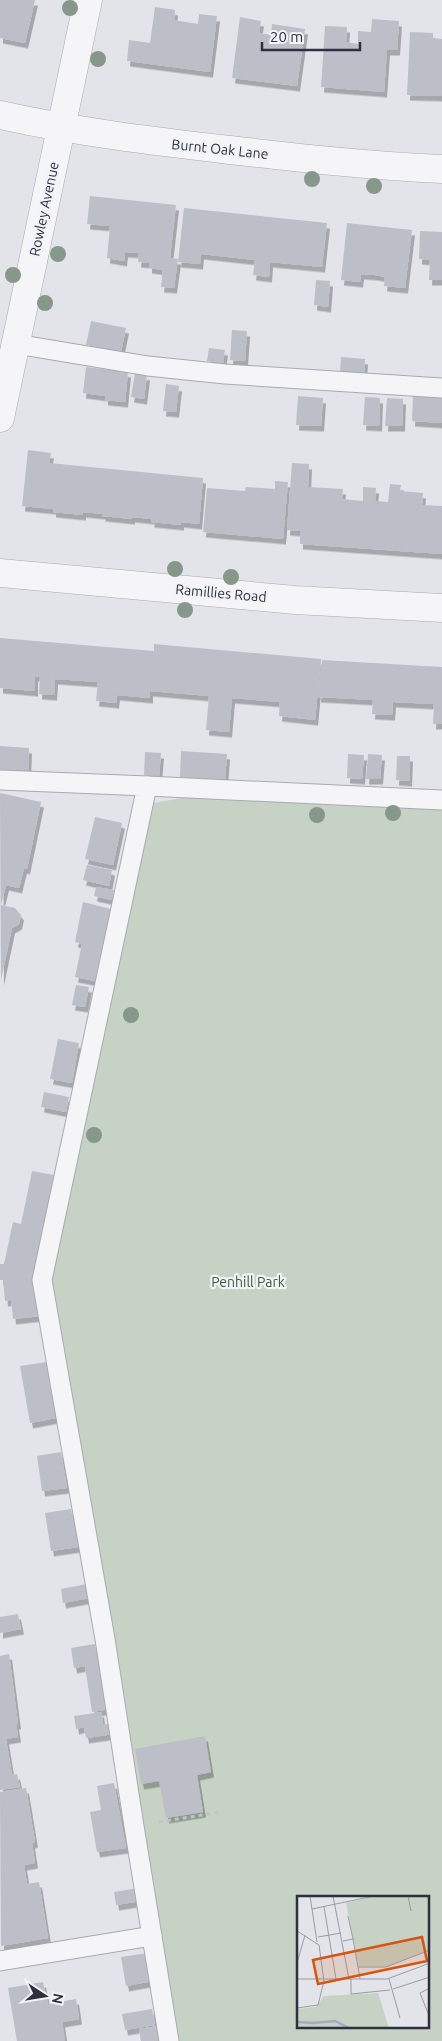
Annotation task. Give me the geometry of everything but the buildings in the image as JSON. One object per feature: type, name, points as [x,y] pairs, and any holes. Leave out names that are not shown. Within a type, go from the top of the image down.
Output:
[{"type":"street","name":"Rowley Avenue","points":[[0,418],[88,0]]},
{"type":"street","name":"Burnt Oak Lane","points":[[0,115],[140,140],[345,162],[442,168]]},
{"type":"street","name":"Ramillies Road","points":[[0,573],[295,600],[442,608]]},
{"type":"lane","points":[[16,344],[148,366],[226,374],[442,388]]},
{"type":"lane","points":[[0,780],[442,800]]},
{"type":"lane","points":[[147,786],[42,1280],[105,1638],[170,2041]]},
{"type":"lane","points":[[0,1961],[152,1936]]},
{"type":"path","points":[[134,1826],[221,1812]]},
{"type":"green space","name":"Penhill Park","points":[[188,797],[442,808],[442,2041],[176,2041],[50,1279],[153,803]]}]
